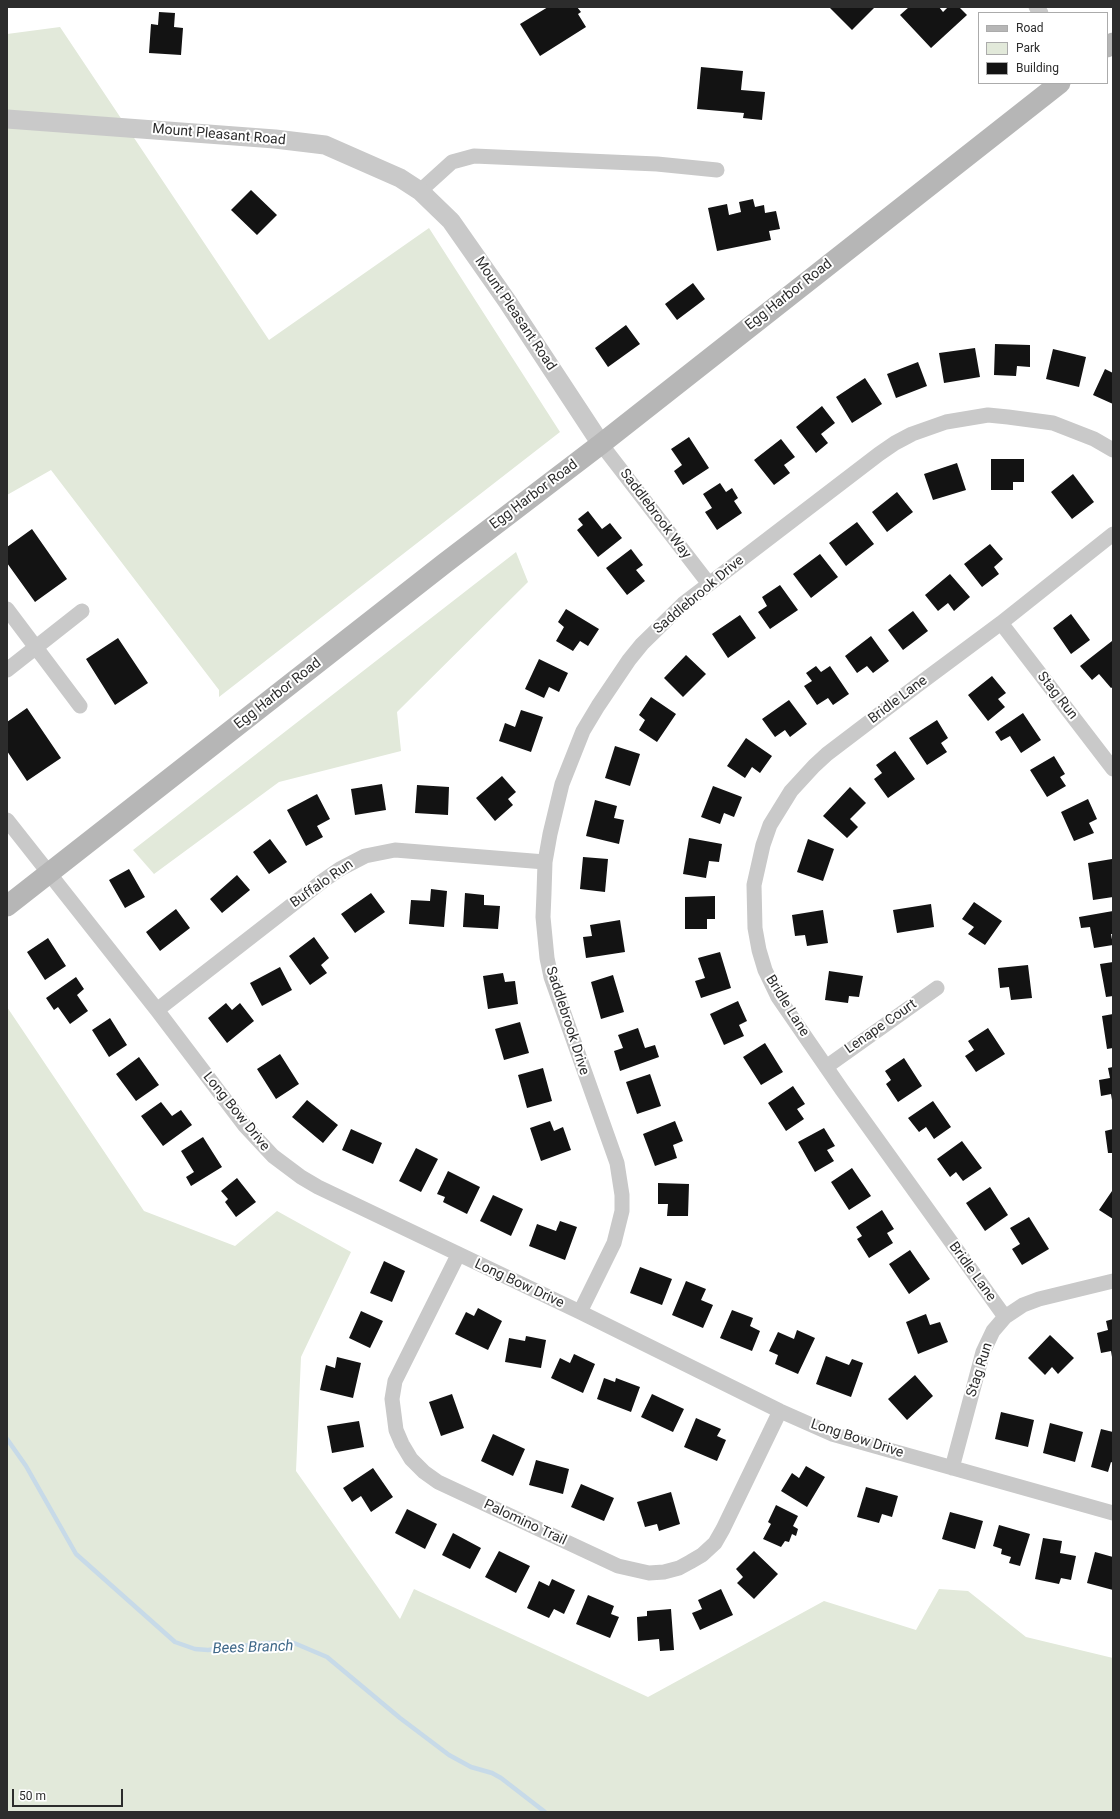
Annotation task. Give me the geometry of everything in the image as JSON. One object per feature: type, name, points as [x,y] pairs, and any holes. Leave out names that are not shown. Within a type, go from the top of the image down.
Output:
[{"type":"main road","name":"Egg Harbor Road","points":[[7,906],[434,572],[601,444],[1059,84]]},
{"type":"street","name":"Mount Pleasant Road","points":[[7,119],[275,139],[325,145],[400,178],[420,191],[451,221],[507,301],[601,444]]},
{"type":"street","points":[[420,191],[452,162],[474,156],[657,164],[717,170]]},
{"type":"street","name":"Saddlebrook Drive","points":[[580,1312],[614,1243],[622,1211],[622,1195],[616,1163],[551,977],[547,958],[543,917],[545,862],[550,834],[562,784],[574,752],[590,719],[629,660],[642,644],[683,604],[895,443],[935,425],[988,416],[1029,419],[1052,423],[1094,439],[1113,450]]},
{"type":"street","name":"Saddlebrook Way","points":[[601,444],[709,584]]},
{"type":"street","name":"Bridle Lane","points":[[1005,1317],[826,1067],[778,997],[765,970],[759,950],[755,928],[754,885],[761,851],[770,825],[791,791],[827,754],[1001,623],[1113,534]]},
{"type":"street","points":[[7,609],[80,706]]},
{"type":"street","points":[[7,670],[82,611]]},
{"type":"street","name":"Stag Run","points":[[1001,623],[1113,769]]},
{"type":"street","name":"Long Bow Drive","points":[[7,820],[157,1010],[245,1126],[260,1144],[286,1167],[318,1187],[580,1312],[780,1411],[832,1434],[1113,1513]]},
{"type":"street","name":"Buffalo Run","points":[[157,1010],[324,880],[346,865],[365,856],[395,850],[545,862]]},
{"type":"street","name":"Lenape Court","points":[[826,1067],[937,988]]},
{"type":"street","name":"Palomino Trail","points":[[458,1255],[403,1365],[396,1381],[392,1399],[396,1430],[402,1444],[411,1459],[424,1472],[438,1482],[618,1566],[649,1573],[664,1572],[690,1562],[715,1543],[780,1411]]},
{"type":"street","name":"Stag Run","points":[[952,1468],[984,1352],[993,1331],[1005,1317],[1023,1305],[1038,1299],[1113,1281]]},
{"type":"green space","points":[[60,27],[269,340],[429,228],[560,432],[219,697],[219,690],[51,470],[7,495],[7,34]]},
{"type":"green space","points":[[516,552],[528,582],[397,712],[401,751],[279,782],[154,874],[133,850]]},
{"type":"green space","points":[[7,1007],[144,1211],[235,1246],[277,1211],[351,1252],[301,1357],[296,1471],[400,1619],[414,1589],[648,1697],[824,1601],[916,1630],[939,1589],[968,1591],[1026,1637],[1113,1658],[1113,1812],[7,1812]]},
{"type":"building","points":[[548,7],[577,7],[581,12],[578,14],[586,27],[540,56],[520,24]]},
{"type":"building","points":[[829,7],[875,7],[852,30]]},
{"type":"building","points":[[909,7],[939,7],[943,12],[948,7],[959,7],[967,15],[931,48],[900,15]]},
{"type":"building","points":[[159,12],[175,13],[174,27],[183,28],[181,55],[149,53],[151,24],[158,25]]},
{"type":"building","points":[[701,67],[743,71],[741,90],[765,92],[762,120],[743,118],[744,113],[697,109]]},
{"type":"building","points":[[251,190],[277,215],[257,235],[231,210]]},
{"type":"building","points":[[753,199],[755,207],[764,205],[765,213],[776,211],[780,229],[769,231],[771,240],[717,251],[708,208],[727,204],[729,215],[741,212],[739,202]]},
{"type":"building","points":[[693,283],[705,299],[677,320],[665,304]]},
{"type":"building","points":[[626,325],[640,344],[608,367],[595,348]]},
{"type":"building","points":[[995,344],[1030,345],[1030,367],[1017,366],[1016,376],[994,375]]},
{"type":"building","points":[[975,348],[980,377],[944,383],[939,353]]},
{"type":"building","points":[[1053,349],[1086,357],[1079,387],[1046,379]]},
{"type":"building","points":[[918,362],[927,386],[896,398],[887,374]]},
{"type":"building","points":[[1105,369],[1113,373],[1113,404],[1093,395]]},
{"type":"building","points":[[865,378],[882,404],[852,423],[836,397]]},
{"type":"building","points":[[822,406],[835,423],[821,434],[828,443],[816,453],[796,427]]},
{"type":"building","points":[[689,437],[709,468],[683,485],[674,471],[682,465],[671,449]]},
{"type":"building","points":[[781,439],[795,457],[784,465],[790,473],[774,485],[754,460]]},
{"type":"building","points":[[991,459],[1024,459],[1024,482],[1013,482],[1013,490],[991,490]]},
{"type":"building","points":[[957,463],[966,490],[933,500],[924,474]]},
{"type":"building","points":[[1073,474],[1094,502],[1072,519],[1051,492]]},
{"type":"building","points":[[720,483],[726,492],[732,488],[738,498],[734,501],[742,513],[717,530],[705,512],[712,508],[703,494]]},
{"type":"building","points":[[897,492],[913,512],[887,532],[872,512]]},
{"type":"building","points":[[588,511],[602,529],[610,523],[622,538],[598,557],[577,530],[583,525],[578,519]]},
{"type":"building","points":[[857,522],[874,544],[846,566],[829,543]]},
{"type":"building","points":[[32,529],[67,579],[35,602],[7,563],[7,547]]},
{"type":"building","points":[[990,544],[1003,559],[994,567],[999,574],[982,587],[964,564]]},
{"type":"building","points":[[631,549],[643,565],[636,570],[645,581],[627,595],[606,568]]},
{"type":"building","points":[[820,554],[838,577],[811,598],[793,574]]},
{"type":"building","points":[[950,574],[970,597],[954,611],[948,603],[938,611],[925,595]]},
{"type":"building","points":[[780,585],[798,610],[770,629],[758,612],[767,606],[762,597]]},
{"type":"building","points":[[566,609],[599,629],[588,646],[580,641],[573,651],[556,641],[564,627],[558,622]]},
{"type":"building","points":[[913,611],[928,631],[903,650],[888,630]]},
{"type":"building","points":[[1071,614],[1090,640],[1071,654],[1053,628]]},
{"type":"building","points":[[740,615],[756,638],[728,658],[712,634]]},
{"type":"building","points":[[871,636],[889,661],[873,673],[867,666],[857,673],[845,656]]},
{"type":"building","points":[[118,638],[148,683],[115,705],[86,659]]},
{"type":"building","points":[[1112,641],[1113,687],[1111,688],[1099,674],[1092,680],[1080,666]]},
{"type":"building","points":[[686,655],[706,674],[683,697],[664,678]]},
{"type":"building","points":[[539,659],[568,673],[559,692],[549,687],[544,698],[525,689]]},
{"type":"building","points":[[816,666],[821,672],[830,666],[849,694],[833,705],[828,698],[817,705],[804,686],[812,681],[806,673]]},
{"type":"building","points":[[992,676],[1006,693],[998,699],[1005,707],[988,721],[968,695]]},
{"type":"building","points":[[651,697],[676,714],[657,742],[639,730],[645,720],[639,715]]},
{"type":"building","points":[[789,700],[807,724],[790,737],[785,730],[775,737],[762,719]]},
{"type":"building","points":[[27,708],[61,758],[27,781],[7,751],[7,722]]},
{"type":"building","points":[[521,710],[543,717],[531,752],[499,741],[505,723],[515,727]]},
{"type":"building","points":[[1023,713],[1041,740],[1021,753],[1010,736],[1001,741],[995,732]]},
{"type":"building","points":[[937,720],[948,738],[941,743],[947,752],[927,765],[909,738]]},
{"type":"building","points":[[746,738],[772,756],[760,773],[752,767],[745,778],[727,766]]},
{"type":"building","points":[[615,746],[640,754],[630,786],[605,778]]},
{"type":"building","points":[[895,751],[915,779],[888,798],[874,779],[882,773],[876,765]]},
{"type":"building","points":[[1054,756],[1065,774],[1060,777],[1066,786],[1047,797],[1030,770]]},
{"type":"building","points":[[502,776],[516,792],[508,799],[513,805],[495,821],[476,798]]},
{"type":"building","points":[[382,784],[386,810],[355,815],[351,789]]},
{"type":"building","points":[[417,785],[449,787],[448,815],[415,813]]},
{"type":"building","points":[[713,786],[742,797],[734,817],[724,813],[720,824],[701,817]]},
{"type":"building","points":[[850,787],[866,803],[850,819],[858,827],[847,838],[823,816]]},
{"type":"building","points":[[317,794],[330,819],[317,826],[323,837],[306,846],[287,810]]},
{"type":"building","points":[[1088,799],[1097,819],[1089,823],[1094,833],[1074,841],[1061,812]]},
{"type":"building","points":[[595,800],[617,806],[614,818],[624,820],[619,844],[586,836]]},
{"type":"building","points":[[689,838],[722,844],[719,862],[709,861],[706,878],[683,874]]},
{"type":"building","points":[[270,839],[287,862],[269,874],[253,852]]},
{"type":"building","points":[[808,839],[834,849],[823,881],[797,872]]},
{"type":"building","points":[[583,857],[608,859],[605,892],[580,889]]},
{"type":"building","points":[[1112,859],[1113,897],[1093,900],[1088,863]]},
{"type":"building","points":[[129,869],[145,897],[125,908],[109,880]]},
{"type":"building","points":[[237,875],[250,890],[222,913],[210,899]]},
{"type":"building","points":[[431,889],[447,891],[444,927],[409,924],[411,900],[430,901]]},
{"type":"building","points":[[371,893],[385,912],[355,933],[341,914]]},
{"type":"building","points":[[465,893],[484,895],[484,905],[500,906],[498,929],[463,927]]},
{"type":"building","points":[[715,896],[715,919],[707,919],[707,929],[685,929],[685,897]]},
{"type":"building","points":[[974,902],[1002,921],[985,945],[968,934],[974,927],[962,919]]},
{"type":"building","points":[[931,904],[934,927],[897,933],[893,910]]},
{"type":"building","points":[[176,909],[190,928],[160,951],[146,932]]},
{"type":"building","points":[[823,910],[828,943],[807,946],[805,935],[795,936],[792,915]]},
{"type":"building","points":[[1113,911],[1113,934],[1111,934],[1113,945],[1094,948],[1090,927],[1081,928],[1079,917]]},
{"type":"building","points":[[620,920],[625,952],[586,958],[583,937],[592,936],[590,925]]},
{"type":"building","points":[[314,937],[329,958],[321,965],[327,973],[310,985],[289,956]]},
{"type":"building","points":[[48,938],[66,966],[45,980],[27,952]]},
{"type":"building","points":[[720,952],[731,988],[701,998],[695,981],[705,978],[698,958]]},
{"type":"building","points":[[1113,962],[1113,996],[1106,997],[1100,964]]},
{"type":"building","points":[[1028,965],[1032,998],[1011,1000],[1009,987],[1000,988],[998,968]]},
{"type":"building","points":[[280,967],[292,990],[262,1006],[250,983]]},
{"type":"building","points":[[829,971],[863,976],[859,997],[849,996],[848,1003],[825,1000]]},
{"type":"building","points":[[503,973],[505,982],[515,981],[518,1004],[488,1009],[483,976]]},
{"type":"building","points":[[613,975],[624,1012],[601,1019],[591,982]]},
{"type":"building","points":[[76,977],[84,989],[77,995],[88,1011],[70,1024],[58,1007],[54,1010],[46,998]]},
{"type":"building","points":[[738,1001],[747,1021],[739,1025],[744,1036],[724,1045],[710,1014]]},
{"type":"building","points":[[226,1003],[232,1010],[240,1003],[254,1021],[227,1043],[208,1018]]},
{"type":"building","points":[[1113,1014],[1113,1048],[1107,1049],[1102,1016]]},
{"type":"building","points":[[110,1018],[127,1045],[109,1057],[92,1030]]},
{"type":"building","points":[[520,1022],[529,1053],[504,1060],[495,1029]]},
{"type":"building","points":[[638,1028],[645,1048],[655,1045],[659,1057],[620,1071],[614,1051],[623,1048],[618,1035]]},
{"type":"building","points":[[988,1028],[1005,1054],[976,1072],[965,1056],[974,1050],[968,1041]]},
{"type":"building","points":[[765,1043],[783,1072],[761,1085],[743,1057]]},
{"type":"building","points":[[280,1054],[299,1084],[276,1099],[257,1069]]},
{"type":"building","points":[[139,1057],[159,1085],[136,1101],[116,1074]]},
{"type":"building","points":[[904,1058],[922,1086],[898,1102],[886,1084],[891,1080],[885,1071]]},
{"type":"building","points":[[1113,1067],[1112,1100],[1111,1094],[1101,1096],[1099,1080],[1110,1078],[1108,1068]]},
{"type":"building","points":[[543,1068],[552,1101],[527,1108],[518,1075]]},
{"type":"building","points":[[650,1074],[661,1106],[637,1114],[626,1082]]},
{"type":"building","points":[[793,1086],[805,1104],[797,1109],[804,1119],[786,1131],[768,1103]]},
{"type":"building","points":[[307,1100],[338,1125],[323,1143],[292,1117]]},
{"type":"building","points":[[933,1101],[951,1127],[934,1139],[926,1127],[919,1132],[908,1118]]},
{"type":"building","points":[[161,1102],[172,1116],[181,1110],[192,1125],[163,1146],[141,1116]]},
{"type":"building","points":[[550,1121],[554,1131],[563,1127],[571,1150],[541,1161],[530,1128]]},
{"type":"building","points":[[675,1121],[683,1141],[673,1145],[677,1158],[655,1166],[643,1134]]},
{"type":"building","points":[[824,1128],[835,1146],[827,1150],[834,1161],[815,1172],[798,1142]]},
{"type":"building","points":[[351,1129],[382,1143],[373,1164],[342,1150]]},
{"type":"building","points":[[1113,1129],[1113,1153],[1108,1153],[1105,1131]]},
{"type":"building","points":[[203,1137],[222,1167],[191,1186],[186,1177],[194,1172],[181,1151]]},
{"type":"building","points":[[962,1141],[982,1168],[963,1181],[956,1172],[950,1177],[937,1159]]},
{"type":"building","points":[[416,1148],[438,1159],[421,1192],[399,1181]]},
{"type":"building","points":[[852,1168],[871,1196],[849,1210],[831,1182]]},
{"type":"building","points":[[448,1171],[480,1187],[467,1214],[443,1202],[445,1197],[437,1194]]},
{"type":"building","points":[[237,1178],[256,1202],[236,1217],[225,1202],[228,1199],[221,1191]]},
{"type":"building","points":[[658,1183],[689,1184],[688,1216],[667,1216],[668,1204],[658,1204]]},
{"type":"building","points":[[990,1187],[1008,1215],[985,1231],[966,1203]]},
{"type":"building","points":[[1112,1191],[1113,1192],[1113,1219],[1099,1210]]},
{"type":"building","points":[[493,1195],[523,1209],[511,1236],[480,1221]]},
{"type":"building","points":[[882,1210],[894,1229],[887,1233],[893,1243],[869,1258],[857,1239],[862,1236],[856,1227]]},
{"type":"building","points":[[1029,1217],[1049,1249],[1022,1265],[1012,1249],[1020,1244],[1010,1228]]},
{"type":"building","points":[[560,1221],[577,1227],[565,1260],[529,1246],[537,1224],[556,1231]]},
{"type":"building","points":[[910,1250],[930,1279],[909,1294],[889,1264]]},
{"type":"building","points":[[384,1261],[405,1271],[392,1302],[370,1293]]},
{"type":"building","points":[[640,1267],[672,1279],[662,1305],[630,1293]]},
{"type":"building","points":[[686,1281],[706,1289],[701,1300],[713,1305],[703,1328],[672,1315]]},
{"type":"building","points":[[478,1308],[502,1321],[488,1350],[455,1334],[466,1312],[474,1316]]},
{"type":"building","points":[[732,1310],[753,1318],[750,1326],[760,1331],[752,1351],[720,1338]]},
{"type":"building","points":[[361,1311],[383,1321],[370,1348],[349,1338]]},
{"type":"building","points":[[926,1314],[930,1325],[940,1322],[948,1342],[918,1354],[906,1322]]},
{"type":"building","points":[[1113,1319],[1112,1357],[1111,1351],[1101,1353],[1097,1333],[1108,1330],[1106,1321]]},
{"type":"building","points":[[797,1330],[815,1338],[798,1374],[775,1364],[778,1355],[769,1351],[778,1332],[794,1339]]},
{"type":"building","points":[[1050,1335],[1074,1358],[1058,1374],[1052,1367],[1045,1375],[1028,1358]]},
{"type":"building","points":[[526,1336],[546,1340],[541,1368],[505,1362],[509,1338],[525,1341]]},
{"type":"building","points":[[574,1354],[595,1364],[583,1393],[551,1378],[560,1358],[570,1363]]},
{"type":"building","points":[[826,1356],[849,1365],[852,1359],[863,1363],[851,1397],[816,1384]]},
{"type":"building","points":[[337,1357],[361,1363],[353,1398],[320,1390],[326,1365],[335,1368]]},
{"type":"building","points":[[915,1375],[933,1396],[907,1420],[888,1399]]},
{"type":"building","points":[[604,1378],[615,1382],[616,1378],[640,1387],[631,1412],[597,1399]]},
{"type":"building","points":[[452,1394],[464,1428],[441,1436],[429,1402]]},
{"type":"building","points":[[652,1394],[684,1409],[673,1432],[641,1417]]},
{"type":"building","points":[[1001,1412],[1034,1420],[1028,1447],[995,1439]]},
{"type":"building","points":[[696,1418],[721,1429],[717,1436],[726,1440],[717,1461],[684,1447]]},
{"type":"building","points":[[359,1421],[364,1447],[332,1453],[327,1426]]},
{"type":"building","points":[[1050,1423],[1083,1432],[1075,1462],[1043,1453]]},
{"type":"building","points":[[1101,1429],[1113,1432],[1113,1463],[1111,1462],[1108,1472],[1091,1467]]},
{"type":"building","points":[[493,1434],[525,1449],[513,1476],[481,1461]]},
{"type":"building","points":[[536,1460],[569,1469],[563,1494],[529,1485]]},
{"type":"building","points":[[806,1466],[825,1477],[807,1507],[781,1491],[792,1473],[799,1478]]},
{"type":"building","points":[[373,1468],[393,1497],[371,1512],[361,1496],[352,1502],[343,1488]]},
{"type":"building","points":[[581,1484],[614,1498],[604,1521],[571,1507]]},
{"type":"building","points":[[866,1487],[898,1496],[892,1517],[882,1514],[879,1523],[857,1517]]},
{"type":"building","points":[[671,1492],[680,1524],[659,1531],[657,1524],[645,1527],[637,1502]]},
{"type":"building","points":[[776,1505],[798,1516],[793,1526],[798,1529],[796,1536],[792,1534],[789,1542],[785,1541],[781,1547],[763,1539],[771,1524],[768,1522]]},
{"type":"building","points":[[407,1509],[437,1524],[425,1549],[395,1533]]},
{"type":"building","points":[[950,1512],[983,1521],[975,1549],[942,1539]]},
{"type":"building","points":[[999,1525],[1030,1534],[1020,1566],[1009,1563],[1011,1557],[1001,1554],[1002,1549],[993,1546]]},
{"type":"building","points":[[453,1533],[481,1548],[470,1569],[442,1555]]},
{"type":"building","points":[[1043,1538],[1062,1541],[1060,1553],[1076,1556],[1071,1580],[1061,1578],[1059,1584],[1035,1579]]},
{"type":"building","points":[[499,1551],[530,1566],[516,1593],[485,1577]]},
{"type":"building","points":[[754,1551],[778,1574],[754,1599],[737,1583],[743,1577],[736,1569]]},
{"type":"building","points":[[1095,1552],[1113,1557],[1113,1590],[1087,1583]]},
{"type":"building","points":[[552,1579],[575,1590],[564,1614],[554,1609],[549,1618],[527,1608],[539,1581],[549,1586]]},
{"type":"building","points":[[721,1589],[733,1615],[700,1630],[692,1613],[702,1609],[698,1600]]},
{"type":"building","points":[[588,1595],[614,1606],[611,1614],[619,1617],[610,1638],[576,1624]]},
{"type":"building","points":[[671,1609],[674,1650],[660,1651],[659,1639],[638,1641],[637,1617],[647,1616],[647,1611]]},
{"type":"waterway","name":"Bees Branch","points":[[7,1439],[26,1466],[76,1554],[175,1642],[195,1649],[208,1650],[266,1643],[294,1643],[327,1657],[400,1718],[449,1755],[471,1767],[492,1773],[501,1778],[545,1812]]}]
